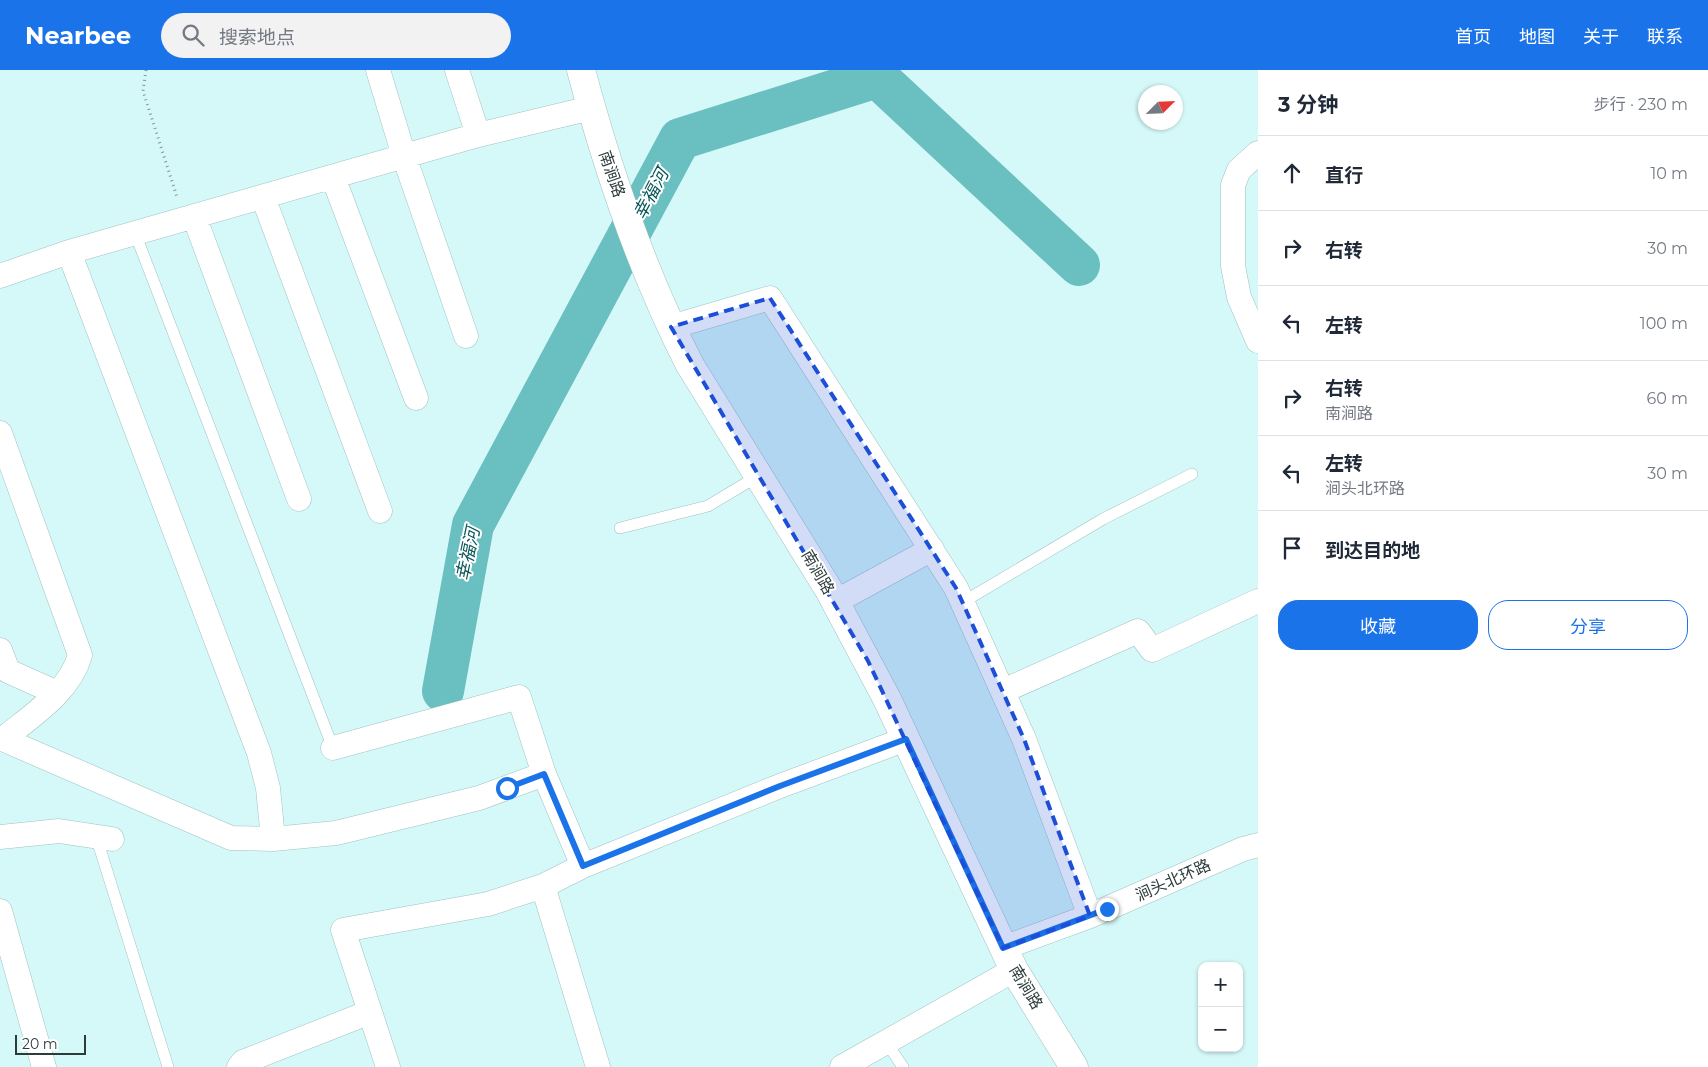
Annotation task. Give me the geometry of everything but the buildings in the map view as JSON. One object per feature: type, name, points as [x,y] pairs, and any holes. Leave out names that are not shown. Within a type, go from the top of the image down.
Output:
[{"type":"main road","name":"南涧路","points":[[581,70],[603,150],[671,327],[690,365],[760,475],[835,602],[887,699],[1009,959],[1074,1067]]},
{"type":"street","points":[[378,70],[404,156],[466,336]]},
{"type":"street","points":[[457,70],[478,135]]},
{"type":"street","points":[[0,276],[69,252],[404,156],[478,135],[591,108]]},
{"type":"street","points":[[1258,153],[1239,170],[1233,185],[1233,266],[1239,296],[1258,341]]},
{"type":"street","points":[[333,177],[416,398]]},
{"type":"street","points":[[263,197],[380,511]]},
{"type":"street","points":[[189,218],[299,499]]},
{"type":"street","points":[[69,252],[257,746],[268,788],[273,839]]},
{"type":"street","points":[[671,327],[770,298],[932,549],[963,602],[1024,739],[1090,916]]},
{"type":"street","points":[[0,433],[80,655],[76,668],[56,693],[1,739],[231,838],[273,839],[345,831],[479,798],[544,774]]},
{"type":"street","points":[[835,602],[932,549]]},
{"type":"street","points":[[1003,691],[1138,631],[1152,650],[1258,601]]},
{"type":"street","points":[[0,650],[8,671],[56,693]]},
{"type":"street","points":[[333,748],[518,697],[544,774],[583,866]]},
{"type":"street","points":[[388,1067],[343,930],[488,904],[543,886],[583,866],[780,786],[906,739]]},
{"type":"street","points":[[0,837],[59,831],[104,837]]},
{"type":"street","name":"涧头北环路","points":[[842,1067],[886,1042],[1009,959],[1090,916],[1243,849],[1258,845]]},
{"type":"street","points":[[543,886],[598,1067]]},
{"type":"street","points":[[0,911],[44,1067]]},
{"type":"street","points":[[239,1067],[243,1062],[370,1012]]},
{"type":"lane","points":[[135,233],[333,748]]},
{"type":"lane","points":[[963,602],[1103,519],[1192,474]]},
{"type":"lane","points":[[620,528],[708,506],[760,475]]},
{"type":"lane","points":[[104,837],[168,1067]]},
{"type":"lane","points":[[886,1042],[903,1067]]},
{"type":"path","points":[[146,70],[143,90],[189,218]]},
{"type":"highlighted area","points":[[770,298],[956,588],[1024,739],[1090,916],[1003,948],[868,661],[671,327]]},
{"type":"waterway","name":"幸福河","points":[[443,691],[473,525],[680,139],[877,77],[1079,265]]},
{"type":"route","points":[[507,788],[544,774],[583,866],[780,786],[906,739],[1003,948],[1107,909]]}]
